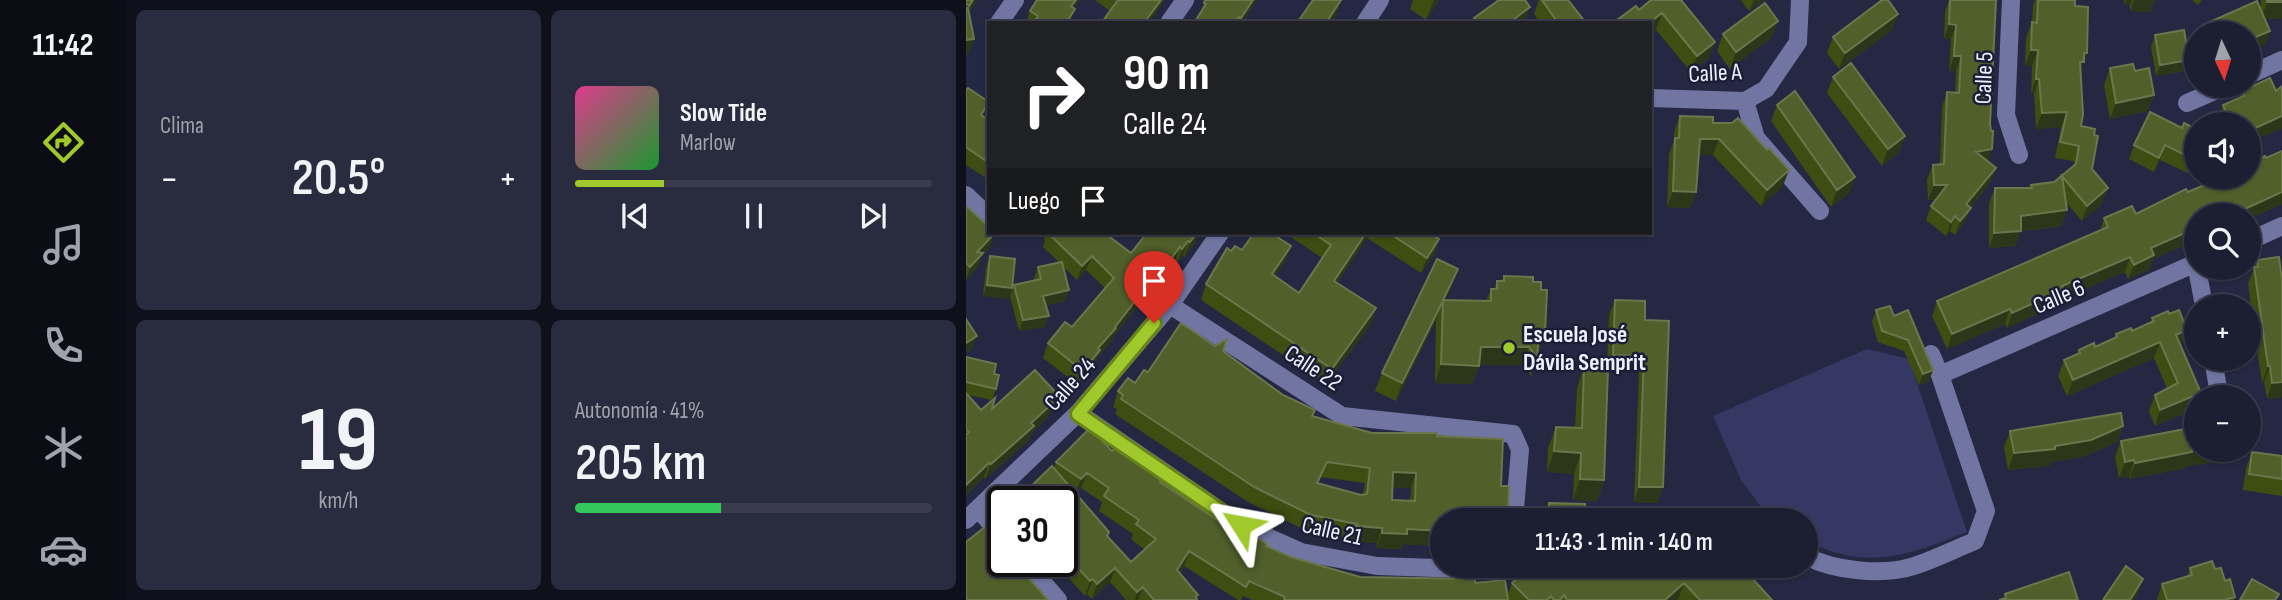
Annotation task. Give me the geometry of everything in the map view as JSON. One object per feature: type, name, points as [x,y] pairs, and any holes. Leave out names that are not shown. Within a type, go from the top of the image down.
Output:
[{"type":"street","points":[[993,20],[1015,0]]},
{"type":"street","points":[[1170,21],[1185,0]]},
{"type":"street","name":"Calle A","points":[[1652,98],[1745,101],[1766,89],[1798,42],[1800,0]]},
{"type":"street","name":"Calle 5","points":[[2011,0],[2006,115],[2019,155]]},
{"type":"street","points":[[2261,70],[2282,60]]},
{"type":"street","points":[[2187,103],[2198,98]]},
{"type":"street","points":[[1745,101],[1756,138],[1820,211]]},
{"type":"street","points":[[966,195],[987,215]]},
{"type":"street","points":[[2261,236],[2282,226]]},
{"type":"street","name":"Calle 24","points":[[972,515],[1078,414],[1170,305],[1219,235]]},
{"type":"street","name":"Calle 6","points":[[1940,375],[2184,272]]},
{"type":"street","name":"Calle 22","points":[[1170,305],[1342,416],[1513,435],[1520,450],[1515,508]]},
{"type":"street","points":[[1818,562],[1864,572],[1911,567],[1975,541],[1986,511],[1931,354]]},
{"type":"street","name":"Calle 21","points":[[1078,414],[1241,525],[1301,552],[1377,566],[1430,568]]},
{"type":"street","points":[[972,515],[987,526]]},
{"type":"street","points":[[1038,577],[1059,600]]},
{"type":"shaded area","points":[[1867,349],[1909,359],[1967,532],[1887,557],[1867,558],[1827,550],[1818,546],[1818,508],[1762,508],[1741,480],[1713,416]]},
{"type":"building","points":[[1037,0],[1076,0],[1071,6],[1075,9],[1067,21],[1035,21],[1038,16],[1030,11]]},
{"type":"building","points":[[1118,0],[1161,0],[1145,21],[1103,21]]},
{"type":"building","points":[[1205,0],[1253,0],[1241,18],[1236,21],[1195,21],[1206,4]]},
{"type":"building","points":[[1313,0],[1341,0],[1327,21],[1298,21]]},
{"type":"building","points":[[1499,0],[1525,0],[1530,7],[1512,21],[1476,21],[1474,18]]},
{"type":"building","points":[[1542,0],[1568,0],[1584,21],[1557,21]]},
{"type":"building","points":[[1651,0],[1681,0],[1715,42],[1697,56],[1662,13],[1652,21],[1616,21],[1636,6],[1639,10]]},
{"type":"building","points":[[1882,0],[1888,0],[1898,14],[1845,53],[1833,37]]},
{"type":"building","points":[[1950,0],[1996,0],[1990,124],[1993,131],[1992,149],[1976,152],[1996,168],[1966,204],[1971,208],[1960,221],[1955,216],[1951,222],[1931,206],[1947,185],[1934,185],[1933,165],[1944,164],[1947,92],[1959,93],[1961,56],[1954,56],[1956,25],[1949,24]]},
{"type":"building","points":[[2038,0],[2075,0],[2075,6],[2088,7],[2087,53],[2084,53],[2084,62],[2080,62],[2083,114],[2081,126],[2095,129],[2094,135],[2098,136],[2092,169],[2108,188],[2087,206],[2062,176],[2067,210],[2021,216],[2021,231],[1994,233],[1995,188],[2032,188],[2031,185],[2054,182],[2076,164],[2079,146],[2060,142],[2067,112],[2042,113],[2039,79],[2036,79],[2038,50],[2031,50],[2032,22],[2037,23]]},
{"type":"building","points":[[2257,1],[2270,31],[2261,35],[2261,21],[2212,21]]},
{"type":"building","points":[[1765,3],[1778,21],[1736,52],[1723,34]]},
{"type":"building","points":[[968,8],[974,39],[966,40]]},
{"type":"building","points":[[2184,30],[2184,61],[2160,65],[2155,35]]},
{"type":"building","points":[[1851,63],[1905,136],[1888,149],[1833,77]]},
{"type":"building","points":[[2133,64],[2135,71],[2149,68],[2154,95],[2116,103],[2110,68]]},
{"type":"building","points":[[2270,78],[2276,91],[2282,86],[2282,116],[2261,126],[2261,112],[2226,112],[2223,105],[2239,98],[2261,98],[2261,82]]},
{"type":"building","points":[[968,88],[987,101],[981,115],[987,119],[987,162],[966,147]]},
{"type":"building","points":[[1795,91],[1855,177],[1837,190],[1777,105]]},
{"type":"building","points":[[2150,112],[2182,128],[2184,123],[2184,154],[2165,145],[2159,158],[2134,145]]},
{"type":"building","points":[[1680,116],[1713,117],[1713,123],[1732,123],[1738,118],[1789,170],[1767,190],[1719,139],[1700,139],[1696,192],[1673,191],[1675,138],[1679,138]]},
{"type":"building","points":[[2282,151],[2282,192],[2258,203],[2184,203],[2184,233],[2151,248],[2154,255],[2134,265],[2130,257],[2062,286],[2064,289],[2012,313],[2010,309],[1952,334],[1937,301],[2108,227],[2104,218],[2132,206],[2136,214],[2186,189],[2188,192],[2195,189],[2261,189],[2261,158]]},
{"type":"building","points":[[966,206],[987,225],[987,235],[993,235],[977,252],[983,253],[970,267],[966,263]]},
{"type":"building","points":[[1050,235],[1107,235],[1131,253],[1145,235],[1195,235],[1182,249],[1180,247],[1163,269],[1161,268],[1083,371],[1048,343],[1065,322],[1072,327],[1114,278],[1092,256],[1082,266]]},
{"type":"building","points":[[1253,235],[1274,235],[1291,246],[1272,274],[1299,293],[1331,245],[1316,235],[1365,235],[1334,281],[1376,308],[1332,369],[1206,284],[1227,248],[1231,251],[1235,246],[1242,250]]},
{"type":"building","points":[[1392,235],[1433,235],[1439,239],[1427,258]]},
{"type":"building","points":[[990,256],[1015,259],[1012,288],[987,285]]},
{"type":"building","points":[[2279,257],[2282,280],[2282,382],[2272,383],[2268,366],[2261,316],[2261,294],[2258,294],[2256,280],[2261,280],[2261,259]]},
{"type":"building","points":[[1437,259],[1458,269],[1443,300],[1491,301],[1491,289],[1497,289],[1497,281],[1504,281],[1504,276],[1533,277],[1533,282],[1541,282],[1541,290],[1547,290],[1545,334],[1539,334],[1537,358],[1529,347],[1481,347],[1479,366],[1441,364],[1443,301],[1402,383],[1382,373]]},
{"type":"building","points":[[1062,262],[1069,290],[1043,296],[1049,316],[1023,320],[1014,285],[1041,279],[1038,267]]},
{"type":"building","points":[[1615,300],[1645,301],[1645,320],[1669,321],[1663,487],[1639,487],[1644,356],[1613,355]]},
{"type":"building","points":[[1890,306],[1894,316],[1908,310],[1933,370],[1923,374],[1908,340],[1882,331],[1876,310]]},
{"type":"building","points":[[2179,310],[2184,331],[2176,335],[2184,354],[2184,371],[2192,371],[2198,385],[2184,385],[2184,400],[2160,410],[2155,395],[2178,383],[2160,342],[2073,380],[2064,360],[2094,343],[2095,347],[2117,337],[2116,334],[2131,328],[2132,331],[2168,311],[2169,314]]},
{"type":"building","points":[[966,319],[977,336],[966,343]]},
{"type":"building","points":[[1181,323],[1215,346],[1227,339],[1223,351],[1283,395],[1315,410],[1312,416],[1372,433],[1437,433],[1437,436],[1503,439],[1501,486],[1509,486],[1508,508],[1430,508],[1430,530],[1407,529],[1407,534],[1382,533],[1382,528],[1356,526],[1357,524],[1311,515],[1254,487],[1121,399],[1123,395],[1118,391],[1128,378],[1135,383],[1144,370],[1148,372]],"holes":[[[1327,462],[1370,468],[1367,494],[1361,495],[1317,483]],[[1393,472],[1416,473],[1415,501],[1392,500]]]},
{"type":"building","points":[[966,357],[996,364],[994,374],[999,375],[996,389],[966,382]]},
{"type":"building","points":[[1584,367],[1608,368],[1604,480],[1580,479],[1581,453],[1554,451],[1556,427],[1582,428]]},
{"type":"building","points":[[1035,370],[1057,394],[1050,400],[1053,403],[1031,423],[1034,426],[966,485],[966,435],[969,432],[966,430],[966,393],[981,410],[995,398],[992,409]]},
{"type":"building","points":[[2121,413],[2123,426],[2091,440],[2055,446],[2055,449],[2014,453],[2010,431]]},
{"type":"building","points":[[1090,428],[1112,451],[1114,449],[1139,464],[1162,480],[1160,482],[1217,520],[1218,518],[1243,535],[1245,531],[1267,544],[1266,546],[1291,557],[1360,577],[1475,579],[1475,583],[1505,580],[1508,600],[1284,600],[1285,597],[1249,581],[1246,587],[1189,551],[1177,570],[1198,595],[1197,600],[1154,600],[1143,587],[1137,592],[1115,568],[1097,584],[1093,579],[1090,581],[1078,568],[1078,496],[1109,532],[1107,536],[1131,562],[1156,539],[1136,524],[1139,520],[1104,496],[1109,488],[1087,473],[1081,479],[1056,462]]},
{"type":"building","points":[[2184,429],[2184,454],[2135,463],[2134,460],[2125,462],[2121,441]]},
{"type":"building","points":[[2261,453],[2282,456],[2282,479],[2249,474],[2251,462],[2261,462]]},
{"type":"building","points":[[1052,466],[1069,486],[1031,486]]},
{"type":"building","points":[[1549,503],[1585,504],[1585,508],[1549,508]]},
{"type":"building","points":[[985,527],[987,577],[1028,577],[1048,600],[966,600],[966,542]]},
{"type":"building","points":[[2212,561],[2215,569],[2221,568],[2225,581],[2230,579],[2235,597],[2225,600],[2167,600],[2162,584],[2192,575],[2190,568]]},
{"type":"building","points":[[2126,566],[2143,579],[2130,600],[2103,600]]},
{"type":"building","points":[[2069,572],[2078,600],[1999,600],[2006,598],[2005,594]]},
{"type":"building","points":[[1517,578],[1752,578],[1772,600],[1700,600],[1684,583],[1665,600],[1567,600],[1564,595],[1560,600],[1554,600],[1551,596],[1547,600],[1529,600],[1512,583]]},
{"type":"building","points":[[2252,579],[2279,594],[2275,600],[2240,600]]},
{"type":"place","name":"Escuela José Dávila Semprit","points":[[1509,348]]},
{"type":"route","points":[[1154,323],[1078,414],[1241,525]]}]
